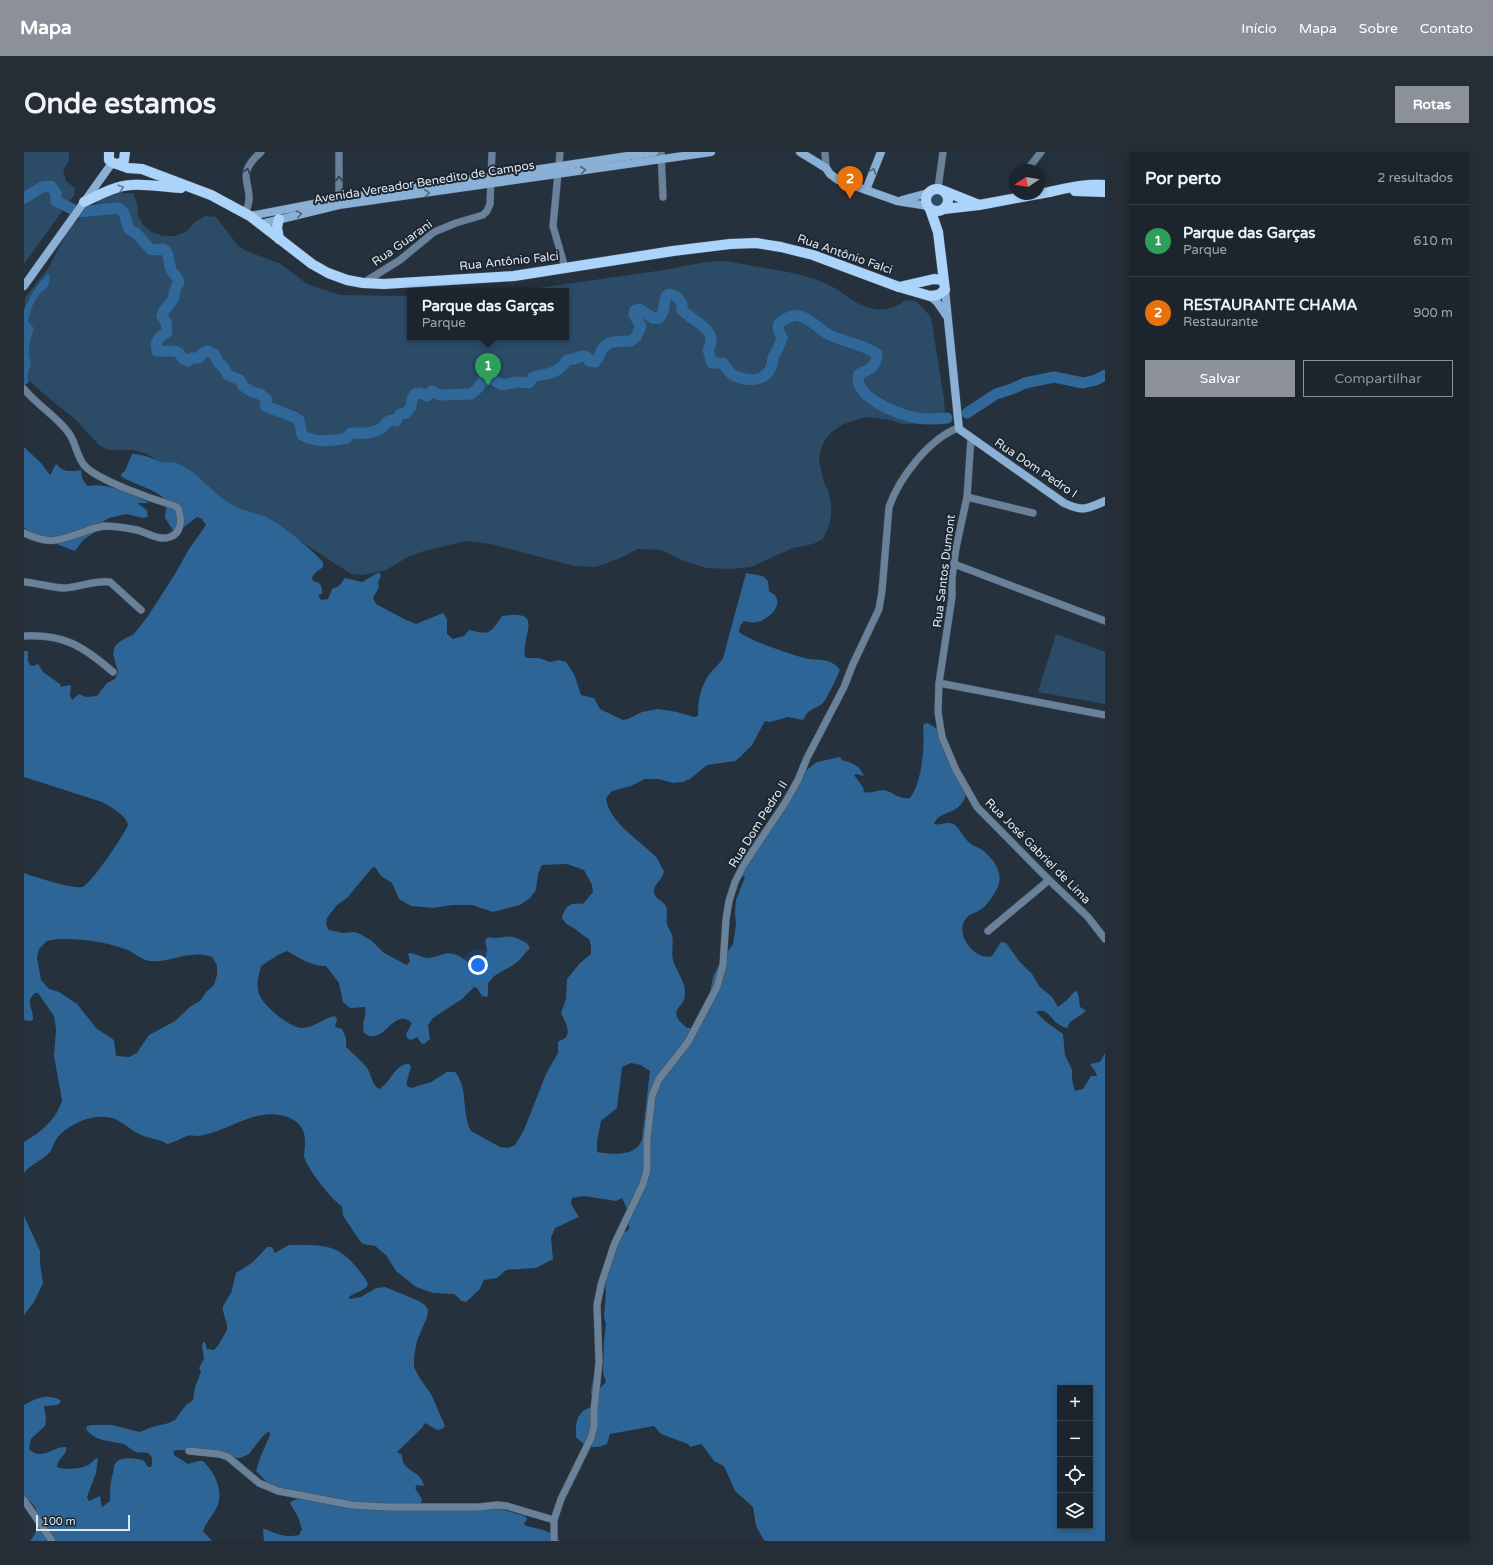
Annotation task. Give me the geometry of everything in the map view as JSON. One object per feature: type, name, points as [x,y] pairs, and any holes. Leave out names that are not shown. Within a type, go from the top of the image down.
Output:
[{"type":"main road","name":"Avenida Vereador Benedito de Campos","points":[[247,215],[514,177],[654,152]]},
{"type":"main road","name":"Avenida Vereador Benedito de Campos","points":[[559,169],[661,156],[711,152]]},
{"type":"main road","points":[[800,152],[826,168],[830,174],[838,180],[897,201],[937,211],[979,205],[1009,198]]},
{"type":"main road","points":[[866,190],[881,152]]},
{"type":"main road","name":"Rua Antônio Falci","points":[[125,153],[142,169]]},
{"type":"main road","points":[[24,286],[72,219],[110,158],[123,161],[125,153]]},
{"type":"main road","name":"Rua Antônio Falci","points":[[110,158],[128,168],[142,169],[211,195],[261,224],[312,264],[328,273],[347,280],[364,283],[384,284],[506,276],[673,251],[730,244],[756,243],[781,247],[813,255],[899,287],[930,296]]},
{"type":"main road","points":[[1045,193],[1078,185],[1092,184],[1104,190]]},
{"type":"main road","points":[[82,204],[119,188],[130,185],[193,188]]},
{"type":"main road","points":[[897,201],[928,193],[932,190],[941,190],[979,205]]},
{"type":"main road","points":[[938,232],[942,210],[948,204],[948,197],[941,190]]},
{"type":"main road","points":[[928,193],[926,200],[938,232],[948,318],[958,428]]},
{"type":"main road","name":"Avenida Vereador Benedito de Campos","points":[[261,224],[339,202]]},
{"type":"main road","points":[[279,219],[277,227],[279,239]]},
{"type":"main road","points":[[941,262],[927,280],[927,291],[948,318]]},
{"type":"main road","name":"Rua Antônio Falci","points":[[899,287],[934,278],[944,285]]},
{"type":"main road","points":[[930,296],[938,295],[944,285]]},
{"type":"main road","name":"Rua Dom Pedro I","points":[[958,428],[1064,503],[1076,509],[1082,509],[1105,501]]},
{"type":"street","points":[[247,215],[250,199],[245,172],[250,163],[261,152]]},
{"type":"street","points":[[339,152],[339,202]]},
{"type":"street","name":"Rua Guarani","points":[[364,283],[400,260],[434,232],[456,223],[483,215],[487,211],[490,204],[492,152]]},
{"type":"street","points":[[560,152],[553,226],[565,268]]},
{"type":"street","points":[[825,152],[826,168]]},
{"type":"street","points":[[941,190],[943,152]]},
{"type":"street","points":[[1032,164],[1041,152]]},
{"type":"street","points":[[661,156],[664,197]]},
{"type":"street","points":[[24,390],[34,401],[68,431],[84,465],[93,473],[106,481],[178,508],[181,518],[179,530],[172,537],[164,538],[126,528],[103,526],[58,541],[40,540],[24,533]]},
{"type":"street","name":"Rua Dom Pedro II","points":[[554,1541],[554,1520],[561,1499],[591,1438],[594,1426],[594,1410],[599,1362],[597,1306],[601,1285],[614,1245],[643,1184],[647,1170],[647,1140],[652,1096],[659,1079],[688,1042],[716,987],[724,965],[726,918],[729,901],[735,882],[743,866],[785,804],[798,780],[807,758],[844,687],[878,609],[882,592],[889,507],[892,497],[907,472],[923,454],[950,431],[958,428]]},
{"type":"street","name":"Rua Santos Dumont","points":[[938,682],[948,626],[954,564],[962,514],[967,496],[971,438]]},
{"type":"street","points":[[967,496],[1033,513]]},
{"type":"street","points":[[954,564],[1105,621]]},
{"type":"street","points":[[24,582],[63,588],[104,581],[110,582],[141,610]]},
{"type":"street","points":[[24,636],[57,638],[70,642],[82,647],[113,672]]},
{"type":"street","points":[[938,682],[1105,715]]},
{"type":"street","name":"Rua José Gabriel de Lima","points":[[938,682],[938,712],[942,737],[956,770],[977,807],[1088,916],[1105,939]]},
{"type":"street","points":[[988,931],[1050,880]]},
{"type":"street","points":[[189,1451],[219,1454],[228,1458],[258,1482],[278,1491],[352,1505],[386,1507],[479,1507],[497,1505],[507,1506],[554,1520]]},
{"type":"street","points":[[24,1500],[52,1541]]},
{"type":"shaded area","points":[[24,152],[69,152],[69,161],[63,170],[66,181],[75,188],[74,195],[24,264]]},
{"type":"shaded area","points":[[133,193],[137,204],[138,215],[143,225],[152,232],[163,236],[175,236],[187,231],[195,222],[205,216],[216,217],[239,247],[281,264],[307,284],[340,295],[407,296],[407,340],[569,340],[569,288],[538,288],[720,261],[809,277],[833,287],[861,305],[875,309],[891,308],[906,300],[916,301],[931,317],[945,411],[940,423],[901,424],[891,420],[866,417],[844,424],[834,430],[826,438],[821,448],[819,460],[824,483],[829,493],[831,504],[831,516],[823,539],[813,544],[793,548],[751,567],[729,569],[706,568],[682,560],[661,550],[638,549],[618,559],[596,567],[574,566],[491,544],[467,541],[424,551],[408,557],[386,570],[363,575],[351,574],[302,542],[248,517],[147,454],[134,450],[109,450],[99,445],[76,420],[25,377],[25,298],[49,267],[69,228],[100,200],[111,195]]},
{"type":"shaded area","points":[[937,194],[942,196],[944,201],[942,206],[937,208],[932,206],[930,201],[932,196]]},
{"type":"shaded area","points":[[48,273],[50,277],[48,287],[34,302],[28,322],[34,328],[29,350],[31,363],[28,374],[29,382],[24,386],[24,309],[36,287]]},
{"type":"shaded area","points":[[24,447],[41,463],[50,475],[56,464],[61,469],[67,471],[81,470],[82,478],[87,486],[95,485],[110,487],[146,501],[148,503],[137,503],[147,510],[148,517],[143,518],[126,514],[109,518],[101,523],[94,533],[83,540],[75,551],[38,537],[24,528]]},
{"type":"shaded area","points":[[132,454],[143,455],[163,463],[177,463],[186,467],[198,476],[220,497],[231,504],[273,520],[304,544],[323,562],[323,567],[315,573],[312,578],[313,581],[321,586],[322,594],[318,595],[321,600],[328,599],[332,589],[339,586],[345,578],[362,582],[379,572],[381,576],[378,582],[379,587],[373,598],[376,604],[416,624],[443,613],[447,619],[447,634],[453,639],[464,636],[469,630],[486,633],[489,632],[502,616],[524,616],[528,620],[525,657],[539,658],[550,662],[559,660],[566,662],[574,674],[581,695],[594,698],[600,709],[623,720],[642,712],[658,709],[694,717],[698,716],[701,690],[708,676],[723,658],[746,573],[763,576],[768,581],[769,591],[776,597],[777,605],[769,617],[761,621],[744,621],[740,626],[739,632],[762,644],[784,652],[803,658],[830,662],[837,666],[840,670],[824,702],[809,712],[803,720],[788,717],[770,722],[765,721],[752,745],[735,761],[707,765],[690,779],[683,782],[673,783],[659,779],[645,779],[631,786],[612,791],[606,798],[612,814],[618,822],[656,857],[664,871],[654,889],[654,892],[656,897],[665,904],[667,908],[667,924],[673,938],[673,960],[685,988],[685,998],[676,1012],[680,1021],[687,1028],[691,1028],[710,993],[713,977],[723,956],[733,944],[736,925],[736,900],[745,877],[743,876],[739,878],[738,870],[741,860],[801,774],[817,762],[840,757],[842,760],[855,765],[860,769],[864,776],[854,775],[863,787],[864,792],[869,793],[883,790],[902,798],[910,798],[917,783],[922,764],[924,743],[923,726],[924,724],[928,723],[937,729],[967,791],[964,800],[956,809],[941,816],[934,824],[950,823],[955,825],[972,845],[981,849],[989,856],[996,865],[999,875],[998,886],[989,901],[981,910],[969,916],[965,920],[962,930],[965,940],[971,949],[986,957],[992,956],[1001,942],[1006,943],[1019,961],[1032,974],[1039,986],[1052,997],[1058,1007],[1077,991],[1080,1007],[1085,1010],[1085,1012],[1070,1022],[1067,1028],[1058,1024],[1046,1012],[1036,1012],[1045,1021],[1063,1034],[1065,1055],[1072,1070],[1072,1080],[1075,1091],[1083,1089],[1091,1076],[1097,1076],[1090,1064],[1100,1062],[1105,1053],[1105,1541],[765,1541],[756,1526],[753,1507],[735,1491],[724,1466],[714,1461],[701,1444],[690,1447],[688,1444],[661,1434],[654,1426],[610,1434],[607,1444],[598,1447],[583,1443],[576,1437],[577,1420],[583,1411],[597,1403],[591,1394],[592,1383],[595,1383],[600,1388],[606,1382],[603,1373],[606,1324],[604,1317],[605,1287],[616,1230],[625,1232],[629,1229],[627,1209],[622,1198],[616,1201],[584,1196],[572,1198],[571,1204],[579,1217],[555,1228],[551,1238],[553,1259],[536,1268],[506,1270],[497,1278],[484,1280],[479,1290],[466,1302],[462,1301],[454,1294],[433,1293],[416,1287],[396,1271],[386,1255],[375,1246],[363,1244],[360,1241],[343,1216],[342,1206],[326,1191],[309,1167],[304,1156],[305,1138],[302,1129],[297,1122],[284,1116],[266,1114],[249,1118],[210,1133],[199,1136],[187,1136],[167,1144],[141,1135],[115,1119],[107,1117],[91,1118],[83,1120],[62,1133],[57,1138],[50,1152],[24,1173],[24,1142],[48,1124],[60,1107],[62,1100],[54,1056],[56,1029],[54,1016],[38,993],[35,993],[30,999],[33,1020],[24,1020],[24,873],[62,885],[82,887],[99,870],[114,849],[128,825],[127,821],[121,815],[102,802],[24,777],[24,651],[28,651],[28,661],[30,665],[33,666],[38,664],[43,672],[60,684],[61,687],[71,686],[70,695],[72,700],[79,694],[86,697],[97,696],[107,683],[115,679],[118,672],[113,654],[115,646],[122,640],[134,634],[148,616],[189,549],[206,525],[202,519],[197,517],[177,532],[174,532],[165,518],[166,503],[164,498],[153,491],[125,479],[121,476],[121,474],[125,471]],"holes":[[[567,864],[584,870],[592,885],[593,892],[583,904],[571,904],[565,910],[562,918],[566,924],[589,939],[591,954],[580,963],[567,979],[566,999],[561,1013],[568,1031],[565,1038],[558,1042],[558,1053],[546,1074],[524,1130],[515,1145],[508,1148],[500,1147],[471,1131],[466,1117],[464,1093],[455,1072],[447,1072],[431,1082],[411,1088],[407,1086],[411,1066],[409,1064],[404,1065],[396,1070],[386,1083],[379,1089],[374,1085],[367,1068],[346,1047],[346,1038],[342,1029],[335,1027],[337,1020],[335,1016],[307,1027],[298,1027],[285,1021],[267,1006],[260,996],[258,977],[261,966],[287,951],[315,965],[326,966],[339,983],[343,1002],[350,1008],[365,1007],[363,1025],[364,1033],[369,1036],[378,1035],[394,1022],[402,1019],[412,1023],[406,1034],[407,1038],[411,1040],[417,1037],[421,1043],[424,1044],[430,1039],[428,1025],[433,1018],[462,999],[474,987],[477,988],[482,996],[487,997],[489,982],[498,973],[517,962],[530,948],[526,943],[517,938],[508,936],[498,938],[488,937],[485,940],[487,950],[486,958],[475,965],[450,953],[428,958],[410,953],[408,954],[410,961],[407,965],[384,953],[372,941],[360,934],[355,932],[343,933],[329,930],[326,925],[327,918],[337,905],[347,898],[372,868],[375,867],[381,876],[392,883],[399,899],[411,906],[433,908],[452,905],[472,905],[493,912],[520,905],[530,898],[536,890],[538,874],[542,865]],[[58,939],[100,942],[125,949],[150,961],[161,961],[188,955],[205,955],[212,957],[217,965],[217,975],[214,985],[206,992],[200,1001],[191,1006],[175,1021],[149,1035],[137,1053],[129,1057],[116,1056],[114,1040],[97,1029],[77,1004],[59,992],[49,989],[41,980],[37,958],[39,949],[47,941]],[[631,1063],[641,1065],[650,1071],[642,1139],[640,1144],[632,1151],[612,1154],[597,1152],[597,1141],[601,1121],[617,1108],[622,1067]]]},
{"type":"shaded area","points":[[1056,634],[1105,652],[1105,704],[1038,692]]},
{"type":"shaded area","points":[[24,1216],[40,1251],[43,1283],[34,1302],[24,1315]]},
{"type":"shaded area","points":[[289,1245],[319,1245],[335,1250],[350,1260],[358,1269],[368,1285],[364,1289],[349,1297],[349,1299],[361,1297],[376,1288],[385,1287],[419,1301],[425,1305],[428,1310],[427,1317],[417,1341],[414,1367],[431,1394],[445,1426],[442,1429],[437,1430],[425,1423],[422,1428],[397,1452],[402,1455],[405,1465],[416,1473],[422,1481],[424,1486],[417,1485],[415,1488],[422,1499],[420,1508],[501,1509],[525,1516],[527,1519],[524,1524],[526,1526],[549,1532],[560,1541],[264,1541],[263,1529],[290,1536],[299,1535],[302,1529],[298,1517],[290,1503],[300,1498],[270,1485],[256,1471],[270,1435],[269,1431],[262,1437],[249,1454],[240,1458],[233,1458],[206,1450],[173,1451],[174,1455],[188,1464],[203,1461],[215,1477],[219,1490],[219,1503],[203,1531],[212,1541],[30,1541],[37,1530],[38,1517],[34,1505],[24,1497],[24,1405],[42,1397],[51,1397],[60,1400],[61,1402],[57,1405],[44,1406],[46,1418],[45,1426],[31,1439],[29,1449],[34,1453],[43,1454],[61,1447],[66,1447],[65,1452],[57,1464],[57,1467],[64,1469],[85,1466],[98,1458],[96,1473],[87,1497],[89,1501],[100,1496],[102,1507],[110,1501],[112,1476],[114,1466],[117,1461],[128,1458],[137,1459],[144,1461],[148,1467],[151,1467],[152,1460],[148,1453],[136,1452],[125,1445],[93,1436],[86,1429],[87,1426],[112,1425],[140,1432],[175,1420],[186,1405],[193,1400],[195,1387],[201,1372],[199,1368],[204,1359],[202,1347],[203,1342],[205,1342],[207,1349],[214,1350],[227,1330],[223,1306],[231,1293],[236,1273],[253,1262],[267,1247],[272,1247],[275,1253]]},
{"type":"waterway","points":[[24,198],[42,187],[51,186],[56,193],[56,201],[78,212],[119,208],[124,213],[129,229],[136,233],[150,249],[164,249],[168,255],[173,273],[179,282],[174,292],[174,298],[163,312],[162,316],[166,322],[167,332],[160,337],[156,344],[157,351],[175,351],[181,355],[183,359],[188,361],[192,358],[199,358],[203,353],[208,351],[215,355],[218,362],[228,375],[240,380],[243,386],[252,392],[260,394],[267,400],[265,406],[299,420],[302,435],[307,438],[324,441],[336,440],[347,438],[351,433],[376,431],[388,421],[396,421],[400,414],[406,413],[411,407],[412,399],[415,394],[420,393],[427,396],[432,391],[439,395],[471,394],[478,388],[486,376],[502,385],[517,382],[529,383],[533,377],[556,371],[567,360],[582,356],[587,357],[589,361],[595,362],[602,349],[609,343],[631,341],[636,337],[641,326],[634,315],[635,310],[639,309],[653,318],[659,318],[664,310],[666,296],[670,294],[677,297],[682,304],[682,310],[704,327],[708,332],[711,337],[711,343],[708,350],[712,363],[723,363],[734,376],[753,380],[761,378],[767,374],[772,366],[773,358],[782,338],[778,329],[779,323],[791,316],[799,316],[807,319],[834,337],[871,350],[877,354],[874,365],[859,374],[859,382],[863,390],[879,404],[899,413],[917,418],[947,418]]},
{"type":"waterway","points":[[967,413],[996,394],[1025,383],[1054,377],[1083,383],[1096,380],[1105,375]]},
{"type":"place","name":"RESTAURANTE CHAMA","points":[[850,199]]},
{"type":"place","name":"Parque das Garças","points":[[488,386]]}]
